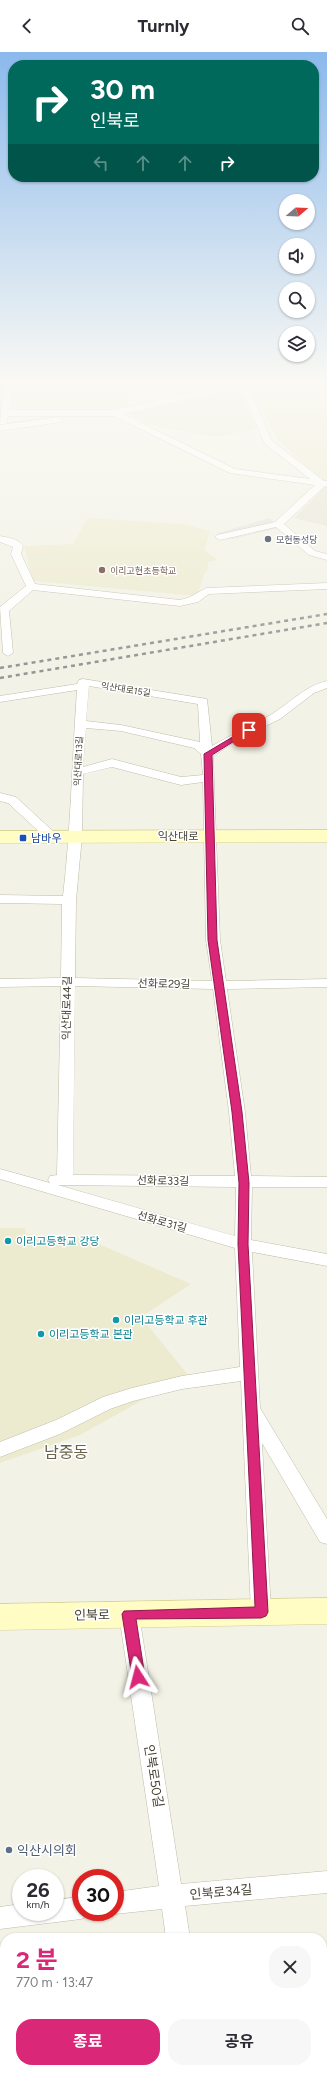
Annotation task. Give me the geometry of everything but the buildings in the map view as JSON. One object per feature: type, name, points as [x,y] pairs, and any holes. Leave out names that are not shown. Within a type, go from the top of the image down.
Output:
[{"type":"street","points":[[249,473],[324,484]]},
{"type":"street","points":[[310,473],[324,484]]},
{"type":"street","points":[[220,537],[278,524],[324,484]]},
{"type":"street","points":[[278,524],[312,553],[327,557]]},
{"type":"street","points":[[0,539],[14,542],[18,546],[16,554],[31,587]]},
{"type":"street","points":[[8,653],[2,610],[31,587],[180,603],[191,602],[199,598],[206,591],[327,586]]},
{"type":"street","name":"익산대로15길","points":[[0,699],[83,686],[83,682],[203,701],[208,754],[209,836],[213,940],[237,1112],[244,1183],[243,1244],[261,1612]]},
{"type":"street","points":[[80,724],[121,728],[198,745],[208,754],[235,737],[276,717],[310,690],[327,684]]},
{"type":"street","name":"익산대로13길","points":[[76,836],[77,772],[83,686]]},
{"type":"street","points":[[77,772],[112,763],[181,781],[209,778]]},
{"type":"street","points":[[0,797],[12,800],[52,836]]},
{"type":"street","name":"익산대로","points":[[0,836],[327,836]]},
{"type":"street","name":"익산대로44길","points":[[65,1179],[69,900],[76,836]]},
{"type":"street","points":[[0,899],[69,900]]},
{"type":"street","name":"선화로29길","points":[[0,983],[68,982],[219,985],[327,983]]},
{"type":"street","name":"선화로31길","points":[[0,1174],[30,1184],[243,1244],[327,1260]]},
{"type":"street","name":"선화로33길","points":[[0,1184],[30,1184],[65,1179],[244,1183],[327,1182]]},
{"type":"street","points":[[0,1450],[72,1421],[94,1408],[116,1399],[174,1383],[211,1376],[250,1373]]},
{"type":"street","points":[[252,1409],[327,1536]]},
{"type":"street","name":"인북로","points":[[0,1617],[327,1611]]},
{"type":"street","name":"인북로50길","points":[[129,1614],[177,1933]]},
{"type":"street","name":"인북로34길","points":[[124,1902],[327,1882]]},
{"type":"street","points":[[0,1918],[12,1916]]},
{"type":"shaded area","points":[[314,473],[327,473],[327,482],[323,482]]},
{"type":"shaded area","points":[[325,487],[327,487],[327,526],[294,518]]},
{"type":"shaded area","points":[[88,518],[182,524],[210,531],[204,550],[218,560],[208,562],[208,571],[205,572],[197,596],[33,581],[24,546],[73,544]]},
{"type":"shaded area","points":[[270,518],[280,528],[233,539],[214,538],[218,533]]},
{"type":"shaded area","points":[[0,1228],[25,1228],[26,1234],[85,1238],[191,1284],[141,1317],[188,1375],[80,1435],[0,1463]]},
{"type":"railway","points":[[0,668],[327,614]]},
{"type":"railway","points":[[0,678],[327,623]]},
{"type":"place","name":"모현동성당","points":[[268,539]]},
{"type":"place","name":"이리고현초등학교","points":[[102,570]]},
{"type":"place","name":"남바우","points":[[23,838]]},
{"type":"place","name":"이리고등학교 강당","points":[[8,1241]]},
{"type":"place","name":"이리고등학교 후관","points":[[116,1320]]},
{"type":"place","name":"이리고등학교 본관","points":[[41,1334]]},
{"type":"place","name":"익산시의회","points":[[9,1850]]},
{"type":"district","name":"남중동","points":[[66,1452]]},
{"type":"route","points":[[138,1677],[129,1614],[261,1612],[243,1244],[244,1183],[237,1112],[213,940],[209,836],[208,754],[249,730]]}]
